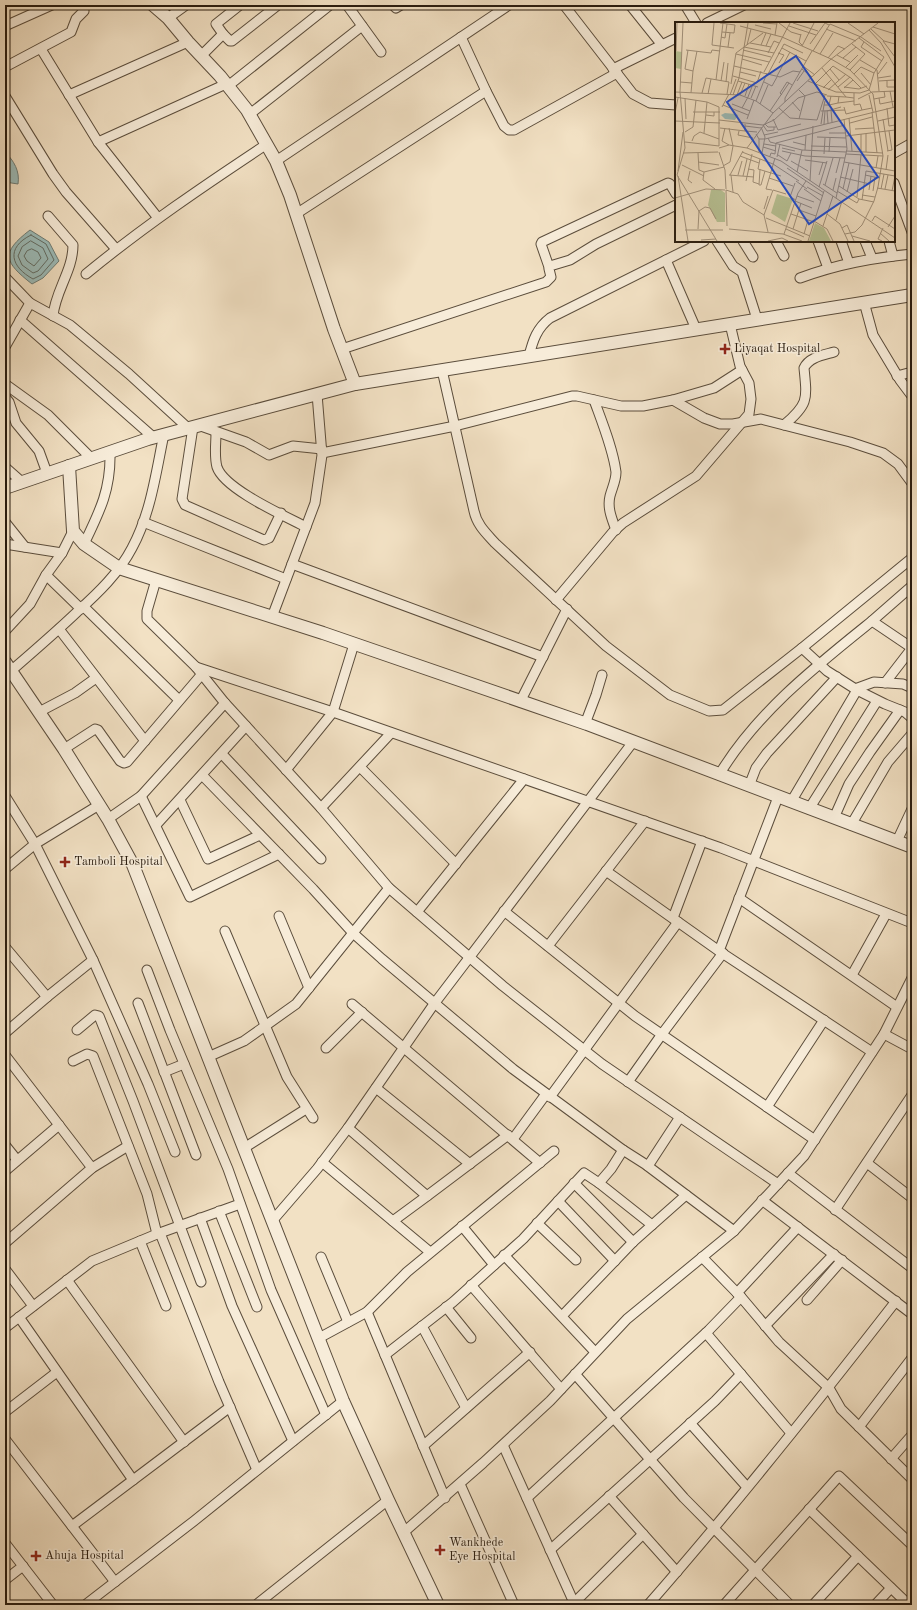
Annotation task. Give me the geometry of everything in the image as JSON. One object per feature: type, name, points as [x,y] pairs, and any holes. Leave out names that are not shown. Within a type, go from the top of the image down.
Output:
[{"type":"street","points":[[5,26],[52,5]]},
{"type":"street","points":[[5,67],[72,32],[76,19],[84,11],[82,5]]},
{"type":"street","points":[[153,5],[168,18],[227,85],[250,114],[267,144],[276,161],[296,214],[355,384]]},
{"type":"street","points":[[168,18],[186,5]]},
{"type":"street","points":[[240,5],[216,24],[230,41],[278,5]]},
{"type":"street","points":[[98,142],[227,85],[330,5]]},
{"type":"street","points":[[347,5],[382,52]]},
{"type":"street","points":[[393,5],[396,8],[401,5]]},
{"type":"street","points":[[276,161],[509,5]]},
{"type":"street","points":[[564,5],[633,94],[650,103],[675,105]]},
{"type":"street","points":[[630,5],[662,45]]},
{"type":"street","points":[[685,5],[695,22]]},
{"type":"street","points":[[709,22],[744,5]]},
{"type":"street","points":[[250,114],[362,26]]},
{"type":"street","points":[[200,56],[223,34]]},
{"type":"street","points":[[461,37],[504,126],[509,130],[514,130],[615,71],[675,38]]},
{"type":"street","points":[[69,95],[188,42]]},
{"type":"street","points":[[41,49],[98,142],[158,218]]},
{"type":"street","points":[[296,214],[486,91]]},
{"type":"street","points":[[5,96],[53,174],[66,192],[116,249]]},
{"type":"street","points":[[895,152],[912,143]]},
{"type":"street","points":[[86,274],[116,249],[158,218],[267,144]]},
{"type":"street","points":[[342,349],[546,282],[551,277],[541,244],[542,242],[668,183],[675,192]]},
{"type":"street","points":[[895,186],[912,232]]},
{"type":"street","points":[[549,267],[570,260],[602,241],[675,205]]},
{"type":"street","points":[[48,216],[73,245],[66,279],[55,302],[53,316]]},
{"type":"street","points":[[529,356],[533,338],[539,328],[550,318],[702,242]]},
{"type":"street","points":[[718,242],[733,266],[743,274],[757,319]]},
{"type":"street","points":[[744,242],[753,257]]},
{"type":"street","points":[[777,242],[784,256]]},
{"type":"street","points":[[818,242],[828,268]]},
{"type":"street","points":[[841,242],[849,263]]},
{"type":"street","points":[[865,242],[872,258]]},
{"type":"street","points":[[889,242],[892,256]]},
{"type":"street","points":[[800,278],[828,268],[872,258],[912,254]]},
{"type":"street","points":[[666,260],[696,329]]},
{"type":"street","points":[[5,277],[30,303],[70,325],[193,427],[246,442],[269,455],[293,446],[322,451],[455,426],[572,396],[621,406],[643,406],[673,400],[714,388],[742,370]]},
{"type":"street","points":[[5,488],[158,436],[355,384],[912,295]]},
{"type":"street","points":[[864,302],[873,335],[897,376],[912,396]]},
{"type":"street","points":[[5,347],[30,303]]},
{"type":"street","points":[[20,320],[158,436]]},
{"type":"street","points":[[556,600],[623,523],[696,476],[744,421],[748,414],[751,398],[749,383],[742,370],[730,324]]},
{"type":"street","points":[[784,425],[796,415],[805,402],[806,390],[804,368],[806,365],[813,359],[834,352]]},
{"type":"street","points":[[442,370],[476,520],[495,543],[606,646],[670,695],[684,702],[709,711],[723,710],[912,558]]},
{"type":"street","points":[[897,376],[912,372]]},
{"type":"street","points":[[6,385],[48,415],[91,458]]},
{"type":"street","points":[[272,617],[315,503],[322,451],[317,394]]},
{"type":"street","points":[[5,398],[9,402],[16,423],[39,451],[47,473]]},
{"type":"street","points":[[594,400],[606,434],[615,469],[615,480],[609,508],[616,530]]},
{"type":"street","points":[[673,400],[704,418],[720,424],[733,424],[761,419],[850,442],[883,453],[898,464],[912,483]]},
{"type":"street","points":[[193,427],[182,499],[185,505],[264,540],[269,538],[281,513]]},
{"type":"street","points":[[216,433],[215,459],[217,468],[225,480],[249,497],[306,527]]},
{"type":"street","points":[[158,436],[153,491],[143,522],[132,548],[120,568],[105,586],[59,629],[8,666],[64,749],[108,819],[133,865],[343,1401],[438,1605]]},
{"type":"street","points":[[84,544],[99,514],[108,486],[110,452]]},
{"type":"street","points":[[5,466],[22,482]]},
{"type":"street","points":[[5,632],[30,604],[46,575],[62,553],[73,531],[69,466]]},
{"type":"street","points":[[5,522],[25,547]]},
{"type":"street","points":[[143,522],[286,579]]},
{"type":"street","points":[[73,531],[84,544],[120,568],[354,644],[585,724],[912,847]]},
{"type":"street","points":[[5,544],[62,553]]},
{"type":"street","points":[[292,564],[543,657]]},
{"type":"street","points":[[46,575],[179,700]]},
{"type":"street","points":[[156,580],[146,616],[199,670],[246,726],[321,808],[390,888],[503,986],[584,1050],[680,1118],[778,1184]]},
{"type":"street","points":[[719,775],[738,745],[760,721],[819,664],[912,586]]},
{"type":"street","points":[[520,702],[567,609]]},
{"type":"street","points":[[872,621],[912,648],[885,682]]},
{"type":"street","points":[[59,629],[144,742]]},
{"type":"street","points":[[286,770],[333,712],[354,644]]},
{"type":"street","points":[[802,648],[836,677],[877,700],[906,712],[912,718]]},
{"type":"street","points":[[64,749],[95,729],[98,730],[120,761],[124,763],[127,762],[179,700],[199,670]]},
{"type":"street","points":[[199,670],[333,712],[702,841],[912,923]]},
{"type":"street","points":[[585,724],[602,675]]},
{"type":"street","points":[[749,786],[756,768],[767,753],[836,677]]},
{"type":"street","points":[[39,712],[75,694],[96,678]]},
{"type":"street","points":[[791,802],[856,689],[870,682],[903,684],[912,688]]},
{"type":"street","points":[[809,809],[877,700]]},
{"type":"street","points":[[108,819],[141,796],[226,703]]},
{"type":"street","points":[[834,818],[849,784],[900,710]]},
{"type":"street","points":[[156,825],[246,726]]},
{"type":"street","points":[[321,808],[391,733]]},
{"type":"street","points":[[851,824],[888,762],[912,734]]},
{"type":"street","points":[[273,1220],[322,1162],[348,1128],[434,1004],[589,802],[633,742]]},
{"type":"street","points":[[222,754],[321,859]]},
{"type":"street","points":[[360,767],[456,864]]},
{"type":"street","points":[[202,775],[353,933],[434,1004],[513,1069],[734,1230]]},
{"type":"street","points":[[417,912],[524,779]]},
{"type":"street","points":[[5,796],[36,844],[93,960],[148,1084],[175,1152]]},
{"type":"street","points":[[141,796],[190,897],[279,854]]},
{"type":"street","points":[[628,1082],[721,952],[739,898],[778,797]]},
{"type":"street","points":[[180,800],[208,859],[260,835]]},
{"type":"street","points":[[5,869],[36,844],[99,805]]},
{"type":"street","points":[[897,841],[912,809]]},
{"type":"street","points":[[548,946],[645,821]]},
{"type":"street","points":[[393,1221],[470,1164],[510,1137],[548,1095],[619,1003],[675,920],[702,841]]},
{"type":"street","points":[[606,872],[721,952],[872,1052]]},
{"type":"street","points":[[208,1057],[244,1041],[296,1004],[390,888]]},
{"type":"street","points":[[739,898],[897,1006]]},
{"type":"street","points":[[504,911],[619,1003],[815,1140]]},
{"type":"street","points":[[852,975],[886,914]]},
{"type":"street","points":[[279,916],[309,988]]},
{"type":"street","points":[[225,931],[287,1077],[313,1118]]},
{"type":"street","points":[[5,947],[46,997]]},
{"type":"street","points":[[5,1033],[46,997],[93,960]]},
{"type":"street","points":[[147,970],[228,1169],[271,1290],[326,1415]]},
{"type":"street","points":[[404,1532],[445,1498],[503,1445],[561,1389],[627,1319],[734,1230],[804,1156],[884,1034],[912,978]]},
{"type":"street","points":[[138,1003],[196,1155]]},
{"type":"street","points":[[352,1004],[540,1163]]},
{"type":"street","points":[[326,1048],[362,1012]]},
{"type":"street","points":[[77,1030],[95,1015],[99,1016],[181,1226],[201,1282]]},
{"type":"street","points":[[767,1107],[824,1020]]},
{"type":"street","points":[[884,1034],[912,1049]]},
{"type":"street","points":[[73,1061],[87,1054],[93,1056],[147,1194],[159,1234],[257,1470]]},
{"type":"street","points":[[5,1055],[92,1168]]},
{"type":"street","points":[[164,1072],[184,1064]]},
{"type":"street","points":[[376,1088],[470,1164]]},
{"type":"street","points":[[835,1210],[909,1106],[912,1095]]},
{"type":"street","points":[[244,1148],[306,1109]]},
{"type":"street","points":[[648,1166],[680,1118]]},
{"type":"street","points":[[5,1171],[59,1125]]},
{"type":"street","points":[[348,1128],[427,1196]]},
{"type":"street","points":[[5,1145],[17,1160]]},
{"type":"street","points":[[5,1243],[92,1168],[128,1146]]},
{"type":"street","points":[[599,1183],[612,1169],[623,1150]]},
{"type":"street","points":[[319,1338],[367,1312],[407,1272],[430,1252],[554,1151]]},
{"type":"street","points":[[322,1162],[430,1252]]},
{"type":"street","points":[[867,1163],[910,1193]]},
{"type":"street","points":[[385,1355],[446,1307],[504,1256],[584,1173],[652,1225]]},
{"type":"street","points":[[788,1173],[912,1268]]},
{"type":"street","points":[[574,1183],[633,1242]]},
{"type":"street","points":[[562,1316],[633,1242],[686,1195]]},
{"type":"street","points":[[762,1200],[912,1314]]},
{"type":"street","points":[[558,1201],[615,1261]]},
{"type":"street","points":[[5,1328],[92,1261],[140,1241],[240,1204]]},
{"type":"street","points":[[219,1211],[257,1307]]},
{"type":"street","points":[[200,1218],[232,1306],[294,1441]]},
{"type":"street","points":[[537,1223],[576,1260]]},
{"type":"street","points":[[462,1226],[494,1265]]},
{"type":"street","points":[[527,1498],[706,1333],[798,1227]]},
{"type":"street","points":[[140,1241],[166,1306]]},
{"type":"street","points":[[765,1326],[834,1254]]},
{"type":"street","points":[[321,1256],[348,1322]]},
{"type":"street","points":[[504,1256],[596,1352]]},
{"type":"street","points":[[702,1257],[739,1295],[778,1342],[829,1388],[841,1409],[912,1479]]},
{"type":"street","points":[[807,1300],[842,1260]]},
{"type":"street","points":[[5,1269],[33,1306]]},
{"type":"street","points":[[67,1280],[184,1442]]},
{"type":"street","points":[[471,1285],[561,1389]]},
{"type":"street","points":[[648,1605],[714,1529],[829,1388],[896,1301]]},
{"type":"street","points":[[446,1307],[471,1338]]},
{"type":"street","points":[[367,1312],[445,1498]]},
{"type":"street","points":[[19,1317],[133,1480]]},
{"type":"street","points":[[422,1326],[466,1408]]},
{"type":"street","points":[[706,1333],[791,1433]]},
{"type":"street","points":[[423,1446],[530,1352]]},
{"type":"street","points":[[859,1427],[912,1358]]},
{"type":"street","points":[[5,1412],[57,1372]]},
{"type":"street","points":[[575,1374],[684,1498],[790,1605]]},
{"type":"street","points":[[550,1550],[715,1401],[742,1374]]},
{"type":"street","points":[[85,1605],[343,1401]]},
{"type":"street","points":[[72,1526],[230,1407]]},
{"type":"street","points":[[690,1423],[747,1487]]},
{"type":"street","points":[[891,1459],[912,1435]]},
{"type":"street","points":[[5,1439],[115,1582]]},
{"type":"street","points":[[503,1445],[575,1604],[643,1534]]},
{"type":"street","points":[[724,1605],[839,1476],[912,1545]]},
{"type":"street","points":[[460,1484],[514,1605]]},
{"type":"street","points":[[609,1496],[677,1572]]},
{"type":"street","points":[[256,1605],[388,1500]]},
{"type":"street","points":[[808,1509],[909,1605]]},
{"type":"street","points":[[5,1543],[53,1605]]},
{"type":"street","points":[[813,1605],[858,1556]]},
{"type":"street","points":[[5,1580],[22,1566]]},
{"type":"street","points":[[875,1605],[891,1588]]},
{"type":"water","points":[[5,152],[16,166],[18,184],[5,182]]},
{"type":"water","points":[[30,230],[49,242],[59,261],[43,278],[32,284],[16,270],[9,257],[10,251],[14,245]]},
{"type":"place","name":"Liyaqat Hospital","points":[[725,349]]},
{"type":"place","name":"Tamboli Hospital","points":[[65,862]]},
{"type":"place","name":"Wankhede Eye Hospital","points":[[440,1550]]},
{"type":"place","name":"Ahuja Hospital","points":[[36,1556]]}]
